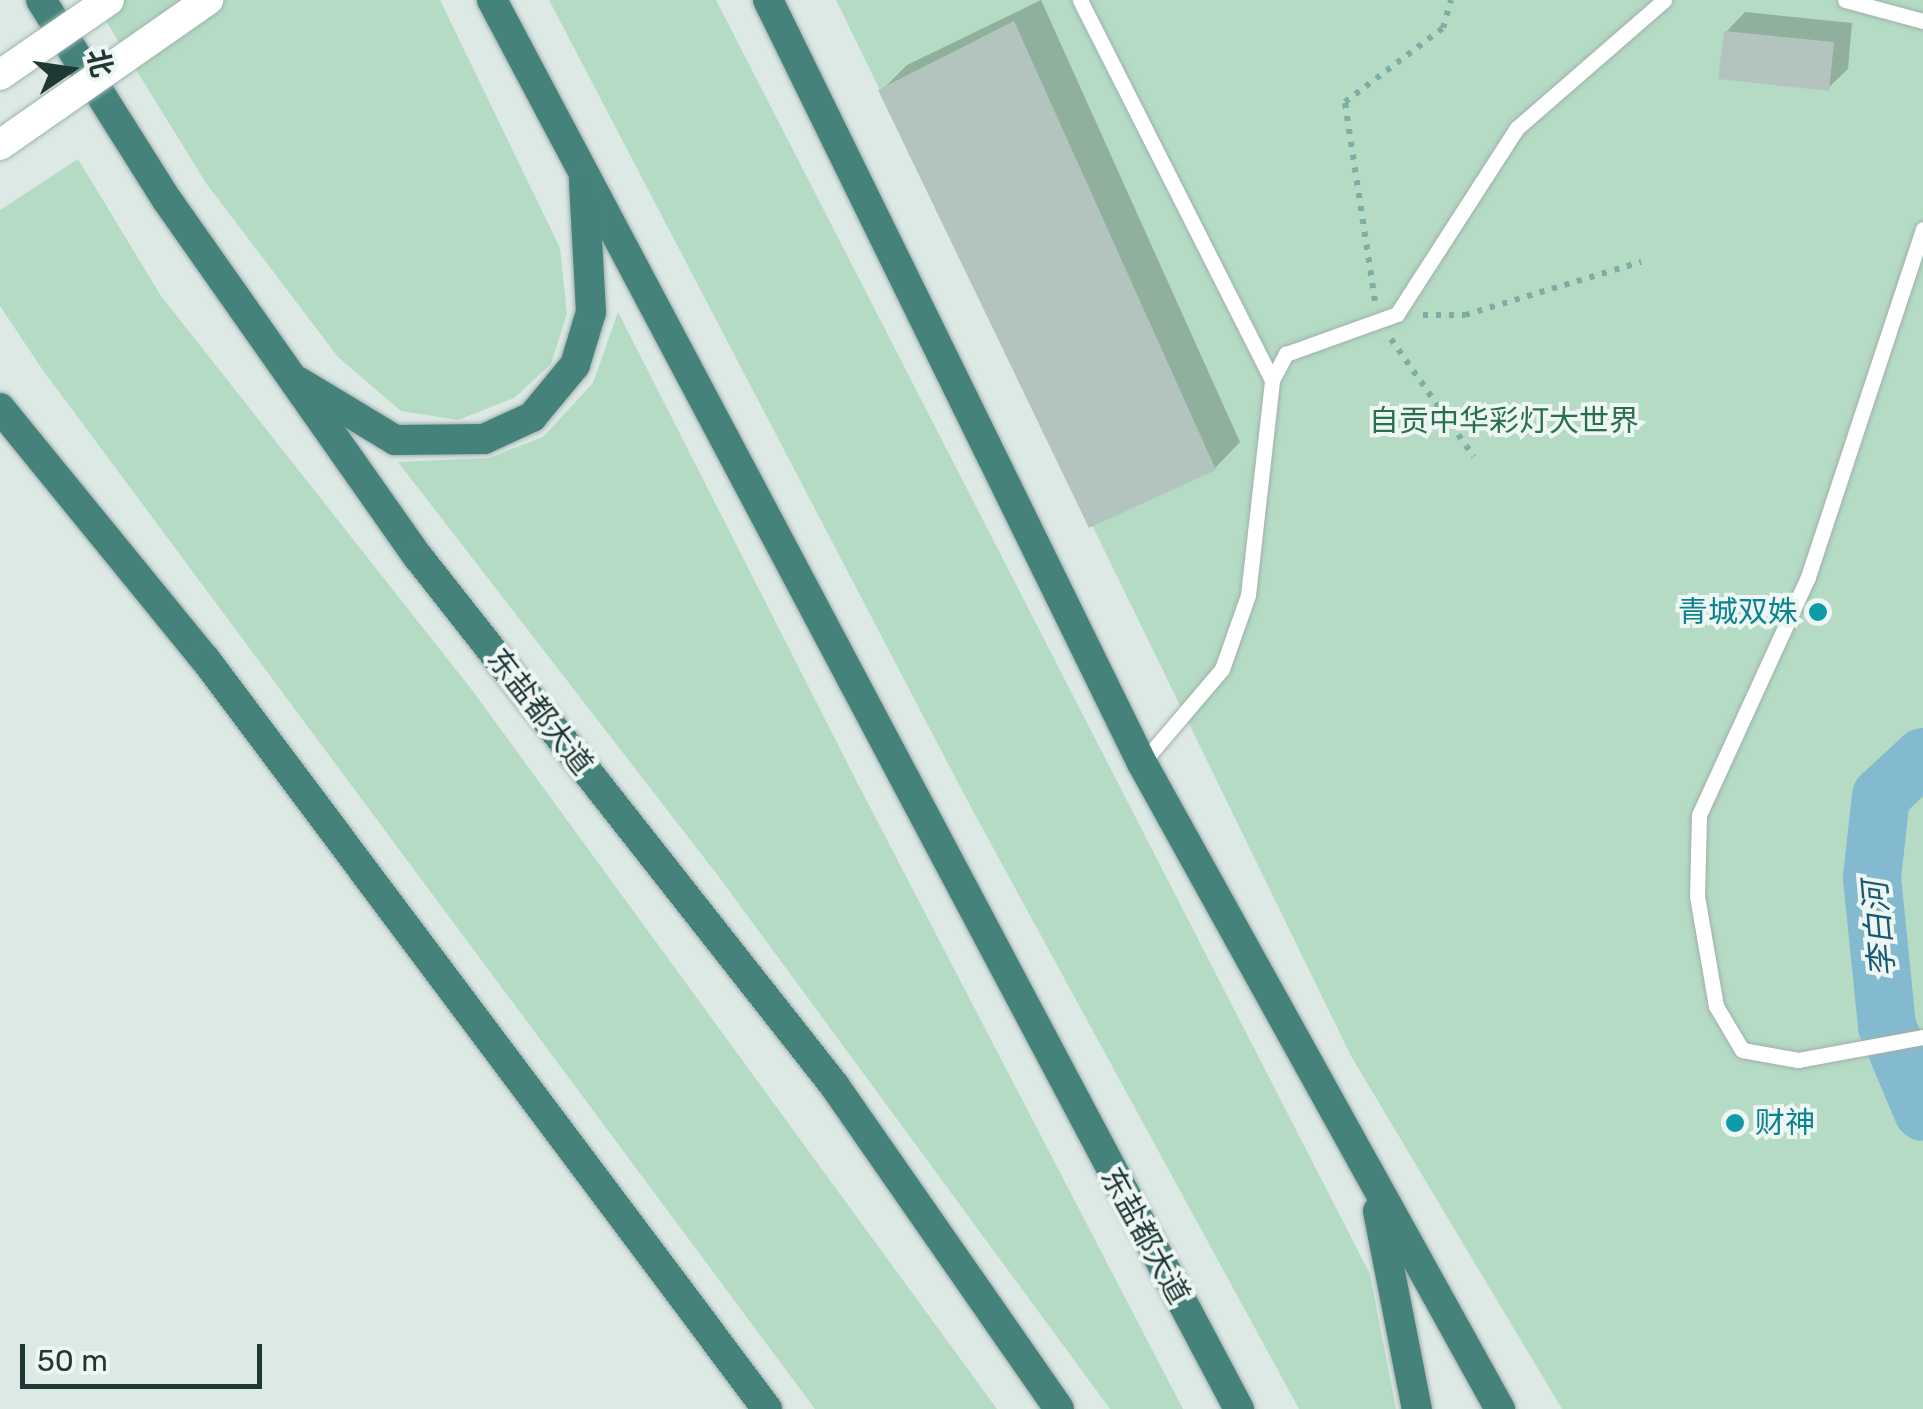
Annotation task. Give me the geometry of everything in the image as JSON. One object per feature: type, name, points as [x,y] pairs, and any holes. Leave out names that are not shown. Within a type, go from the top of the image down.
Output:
[{"type":"highway","name":"东盐都大道","points":[[41,0],[288,376],[419,558],[834,1084],[1059,1409]]},
{"type":"highway","name":"东盐都大道","points":[[492,0],[1240,1409]]},
{"type":"highway","points":[[768,0],[1142,763],[1373,1187],[1500,1409]]},
{"type":"highway","points":[[288,376],[395,440],[484,439],[532,417],[576,365],[591,312],[583,170]]},
{"type":"highway","points":[[0,408],[205,659],[767,1409]]},
{"type":"highway","points":[[1373,1187],[1417,1409]]},
{"type":"main road","points":[[0,75],[109,0]]},
{"type":"main road","points":[[0,144],[208,0]]},
{"type":"lane","points":[[1080,0],[1272,380]]},
{"type":"lane","points":[[1142,763],[1222,669],[1248,595],[1272,380],[1286,354],[1397,314],[1518,128],[1664,0]]},
{"type":"lane","points":[[1845,0],[1923,21]]},
{"type":"lane","points":[[1923,229],[1808,578],[1699,816],[1697,896],[1716,1006],[1742,1050],[1798,1060],[1923,1036]]},
{"type":"path","points":[[1451,0],[1443,28],[1345,102],[1378,321],[1474,457]]},
{"type":"path","points":[[1397,314],[1465,316],[1641,262]]},
{"type":"green space","points":[[93,0],[440,0],[560,248],[567,314],[551,364],[514,398],[458,420],[401,411],[338,357],[206,183]]},
{"type":"green space","points":[[549,0],[716,0],[1370,1274],[1396,1409],[1299,1409],[966,798]]},
{"type":"green space","name":"自贡中华彩灯大世界","points":[[836,0],[1923,0],[1923,1409],[1562,1409],[1351,1056]]},
{"type":"green space","points":[[78,159],[161,296],[472,690],[997,1409],[815,1409],[42,369],[0,306],[0,210]]},
{"type":"green space","points":[[618,312],[1183,1409],[1110,1409],[719,877],[398,462],[489,458],[543,437],[593,383]]},
{"type":"building","points":[[1014,21],[1216,470],[1089,528],[878,90]]},
{"type":"building","points":[[1724,31],[1834,42],[1829,91],[1718,79]]},
{"type":"waterway","name":"李白河","points":[[1923,757],[1881,796],[1872,878],[1887,1026],[1923,1112]]},
{"type":"place","name":"青城双姝","points":[[1818,612]]},
{"type":"place","name":"财神","points":[[1735,1123]]}]
